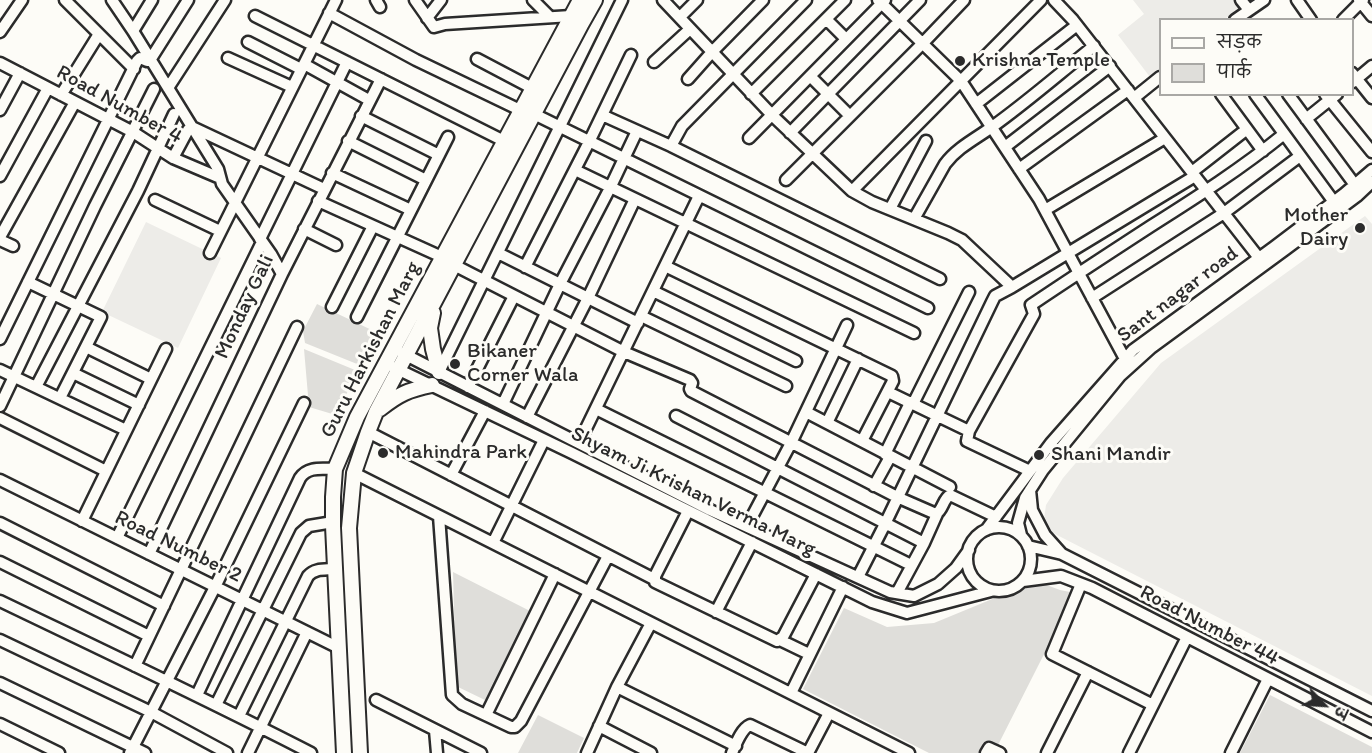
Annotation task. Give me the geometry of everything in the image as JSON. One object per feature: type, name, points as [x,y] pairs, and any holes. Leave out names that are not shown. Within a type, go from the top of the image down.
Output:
[{"type":"main road","name":"Guru Harkishan Marg","points":[[360,753],[349,528],[354,473],[376,412],[436,299],[448,261],[504,141],[527,112],[532,88],[580,0]]},
{"type":"main road","name":"Guru Harkishan Marg","points":[[344,753],[333,522],[335,469],[354,422],[393,348],[448,261],[527,112],[595,0]]},
{"type":"main road","points":[[436,299],[430,328],[439,372]]},
{"type":"main road","points":[[376,412],[394,398],[410,390],[432,385]]},
{"type":"street","points":[[0,32],[22,0]]},
{"type":"street","points":[[65,0],[134,69]]},
{"type":"street","points":[[112,0],[151,58],[218,169],[222,184],[282,274]]},
{"type":"street","points":[[133,31],[152,0]]},
{"type":"street","points":[[0,339],[139,59],[147,61],[151,58],[188,0]]},
{"type":"street","points":[[168,88],[225,0]]},
{"type":"street","points":[[210,253],[336,0]]},
{"type":"street","points":[[414,0],[434,27],[445,24],[570,16]]},
{"type":"street","points":[[427,18],[441,0]]},
{"type":"street","points":[[533,0],[550,17]]},
{"type":"street","points":[[439,372],[622,0]]},
{"type":"street","points":[[663,0],[772,115],[852,191],[872,202],[962,240],[1012,286]]},
{"type":"street","points":[[680,17],[697,0]]},
{"type":"street","points":[[688,79],[763,0]]},
{"type":"street","points":[[670,146],[682,126],[806,0]]},
{"type":"street","points":[[752,94],[845,0]]},
{"type":"street","points":[[790,133],[920,0]]},
{"type":"street","points":[[786,180],[964,0]]},
{"type":"street","points":[[852,191],[1041,0]]},
{"type":"street","points":[[1053,0],[1077,25],[1110,66],[1259,258]]},
{"type":"street","points":[[1241,0],[1249,10]]},
{"type":"street","points":[[1238,18],[1264,0]]},
{"type":"street","points":[[1297,0],[1310,18]]},
{"type":"street","points":[[749,138],[882,1],[961,81],[1045,210],[1125,359]]},
{"type":"street","points":[[1345,18],[1360,1],[1372,16]]},
{"type":"street","points":[[329,13],[416,60],[928,308]]},
{"type":"street","points":[[255,16],[504,141]]},
{"type":"street","points":[[826,19],[846,39]]},
{"type":"street","points":[[976,104],[1077,25]]},
{"type":"street","points":[[654,62],[690,29]]},
{"type":"street","points":[[61,95],[99,34]]},
{"type":"street","points":[[248,42],[337,82],[369,100]]},
{"type":"street","points":[[914,219],[945,164],[957,150],[992,127],[1094,46]]},
{"type":"street","points":[[525,267],[631,55]]},
{"type":"street","points":[[228,58],[292,87]]},
{"type":"street","points":[[477,59],[532,88]]},
{"type":"street","points":[[117,538],[347,62]]},
{"type":"street","name":"Road Number 4","points":[[0,63],[133,132],[173,158],[220,178]]},
{"type":"street","points":[[1005,147],[1110,66]]},
{"type":"street","points":[[1372,66],[1354,78],[1372,98]]},
{"type":"street","points":[[0,110],[20,73]]},
{"type":"street","points":[[810,76],[850,116]]},
{"type":"street","points":[[1019,169],[1131,94],[1159,78]]},
{"type":"street","name":"Monday Gali","points":[[149,554],[282,274],[381,79]]},
{"type":"street","points":[[0,176],[48,88]]},
{"type":"street","points":[[0,406],[95,206],[154,89]]},
{"type":"street","points":[[1222,96],[1263,151]]},
{"type":"street","points":[[1256,96],[1334,202]]},
{"type":"street","points":[[1290,96],[1306,118],[1366,184]]},
{"type":"street","points":[[1306,118],[1331,96],[1372,152]]},
{"type":"street","points":[[13,246],[0,238],[75,102]]},
{"type":"street","points":[[36,387],[138,191],[174,114]]},
{"type":"street","points":[[602,115],[940,279]]},
{"type":"street","points":[[361,116],[439,155]]},
{"type":"street","points":[[191,126],[324,189]]},
{"type":"street","points":[[173,158],[191,126]]},
{"type":"street","points":[[858,577],[995,296],[1193,174],[1247,129]]},
{"type":"street","points":[[503,404],[637,131]]},
{"type":"street","points":[[1030,471],[967,441],[969,431],[1034,314],[1031,305],[1206,191],[1284,134]]},
{"type":"street","points":[[357,317],[448,137]]},
{"type":"street","points":[[1045,210],[1165,138]]},
{"type":"street","points":[[348,141],[426,180]]},
{"type":"street","points":[[890,209],[926,141]]},
{"type":"street","points":[[1092,298],[1224,213],[1300,156]]},
{"type":"street","points":[[575,170],[914,333]]},
{"type":"street","name":"Sant nagar road","points":[[1021,535],[1018,523],[1030,490],[1043,470],[1120,376],[1150,348],[1286,249],[1366,184],[1372,170]]},
{"type":"street","points":[[332,173],[411,210]]},
{"type":"street","name":"Sant nagar road","points":[[986,530],[1051,443],[1133,350],[1334,202],[1366,184]]},
{"type":"street","points":[[579,443],[699,196]]},
{"type":"street","points":[[527,417],[588,298],[635,199]]},
{"type":"street","points":[[156,200],[220,231]]},
{"type":"street","points":[[318,201],[448,261],[624,351],[690,380],[692,391],[874,486],[938,514]]},
{"type":"street","points":[[332,307],[373,226]]},
{"type":"street","points":[[304,229],[336,245]]},
{"type":"street","points":[[498,253],[588,298],[786,386]]},
{"type":"street","points":[[665,266],[892,376],[893,381],[888,392],[862,441]]},
{"type":"street","points":[[28,282],[101,317],[60,398]]},
{"type":"street","points":[[653,291],[796,361]]},
{"type":"street","points":[[874,486],[912,403],[969,292]]},
{"type":"street","points":[[468,387],[514,296]]},
{"type":"street","points":[[747,526],[791,443],[847,325]]},
{"type":"street","points":[[135,666],[297,327]]},
{"type":"street","points":[[86,346],[151,379]]},
{"type":"street","name":"Shyam Ji Krishan Verma Marg","points":[[393,348],[710,510],[890,592],[914,596],[938,584],[956,568],[969,550]]},
{"type":"street","points":[[82,521],[166,349]]},
{"type":"street","points":[[827,423],[858,359]]},
{"type":"street","name":"Shyam Ji Krishan Verma Marg","points":[[386,363],[872,602],[907,614],[991,591]]},
{"type":"street","points":[[0,370],[126,430]]},
{"type":"street","points":[[73,373],[139,405]]},
{"type":"street","points":[[888,392],[969,431]]},
{"type":"street","points":[[132,750],[215,587],[304,403]]},
{"type":"street","points":[[596,409],[911,565]]},
{"type":"street","points":[[451,475],[485,411]]},
{"type":"street","points":[[806,412],[950,487]]},
{"type":"street","points":[[676,416],[924,543]]},
{"type":"street","points":[[0,418],[106,471]]},
{"type":"street","points":[[368,432],[654,579],[657,584],[773,640],[780,640],[809,654]]},
{"type":"street","points":[[493,543],[544,440]]},
{"type":"street","points":[[197,695],[303,472],[335,469]]},
{"type":"street","points":[[354,473],[791,693],[886,748],[909,753]]},
{"type":"street","name":"Road Number 2","points":[[0,480],[339,648]]},
{"type":"street","points":[[1030,490],[1032,510],[1045,535],[1062,554]]},
{"type":"street","points":[[897,593],[946,498],[950,495],[996,517]]},
{"type":"street","points":[[654,579],[688,511]]},
{"type":"street","points":[[439,516],[452,695],[462,704],[511,727],[519,724],[608,556]]},
{"type":"street","points":[[216,705],[301,533],[309,526],[333,522]]},
{"type":"street","points":[[0,523],[164,606]]},
{"type":"street","points":[[994,528],[1013,530],[1021,535],[1028,546],[1031,564],[1023,581],[1016,587],[999,592],[991,591],[981,586],[969,570],[967,560],[972,542],[986,530],[994,528]]},
{"type":"street","points":[[716,612],[752,542]]},
{"type":"street","name":"Road Number 44","points":[[1028,546],[1062,554],[1371,708]]},
{"type":"street","points":[[0,562],[149,636]]},
{"type":"street","points":[[239,716],[308,576],[316,570],[335,569]]},
{"type":"street","points":[[486,715],[555,574]]},
{"type":"street","points":[[780,640],[816,574]]},
{"type":"street","name":"Road Number 44","points":[[1023,581],[1061,576],[1092,588],[1372,732]]},
{"type":"street","points":[[1081,584],[1052,654],[1153,705]]},
{"type":"street","points":[[791,693],[843,587]]},
{"type":"street","points":[[0,601],[197,695],[311,753]]},
{"type":"street","points":[[586,753],[651,623]]},
{"type":"street","points":[[248,753],[307,632]]},
{"type":"street","points":[[1129,753],[1187,637]]},
{"type":"street","points":[[0,640],[151,712],[227,753]]},
{"type":"street","points":[[1047,753],[1088,672]]},
{"type":"street","points":[[1231,753],[1268,679]]},
{"type":"street","points":[[0,683],[132,750],[145,753]]},
{"type":"street","points":[[617,687],[734,749],[744,729],[750,725],[808,753],[829,713]]},
{"type":"street","points":[[376,700],[481,753]]},
{"type":"street","points":[[0,724],[59,753]]},
{"type":"street","points":[[599,726],[651,753]]},
{"type":"street","points":[[435,730],[437,753]]},
{"type":"street","points":[[986,753],[989,748],[1000,753]]},
{"type":"shaded area","points":[[1133,0],[1236,0],[1242,7],[1226,18],[1159,18],[1159,69],[1150,77],[1118,35],[1144,14]]},
{"type":"shaded area","points":[[1365,216],[1372,224],[1372,696],[1053,533],[1044,519],[1046,505],[1063,478],[1161,363]]},
{"type":"shaded area","points":[[146,222],[221,258],[178,348],[102,312]]},
{"type":"green space","points":[[317,304],[378,333],[362,366],[305,343],[303,331]]},
{"type":"green space","points":[[304,349],[355,370],[339,416],[309,407]]},
{"type":"green space","points":[[453,572],[532,612],[487,701],[456,686]]},
{"type":"green space","points":[[1036,581],[1075,593],[996,749],[985,753],[929,753],[803,689],[844,608],[887,627],[934,623]]},
{"type":"green space","points":[[1270,695],[1372,747],[1372,753],[1240,753]]},
{"type":"green space","points":[[538,715],[584,738],[577,753],[518,753]]},
{"type":"place","name":"Krishna Temple","points":[[960,61]]},
{"type":"place","name":"Mother Dairy","points":[[1360,228]]},
{"type":"place","name":"Bikaner Corner Wala","points":[[455,364]]},
{"type":"place","name":"Mahindra Park","points":[[383,453]]},
{"type":"place","name":"Shani Mandir","points":[[1039,455]]}]
